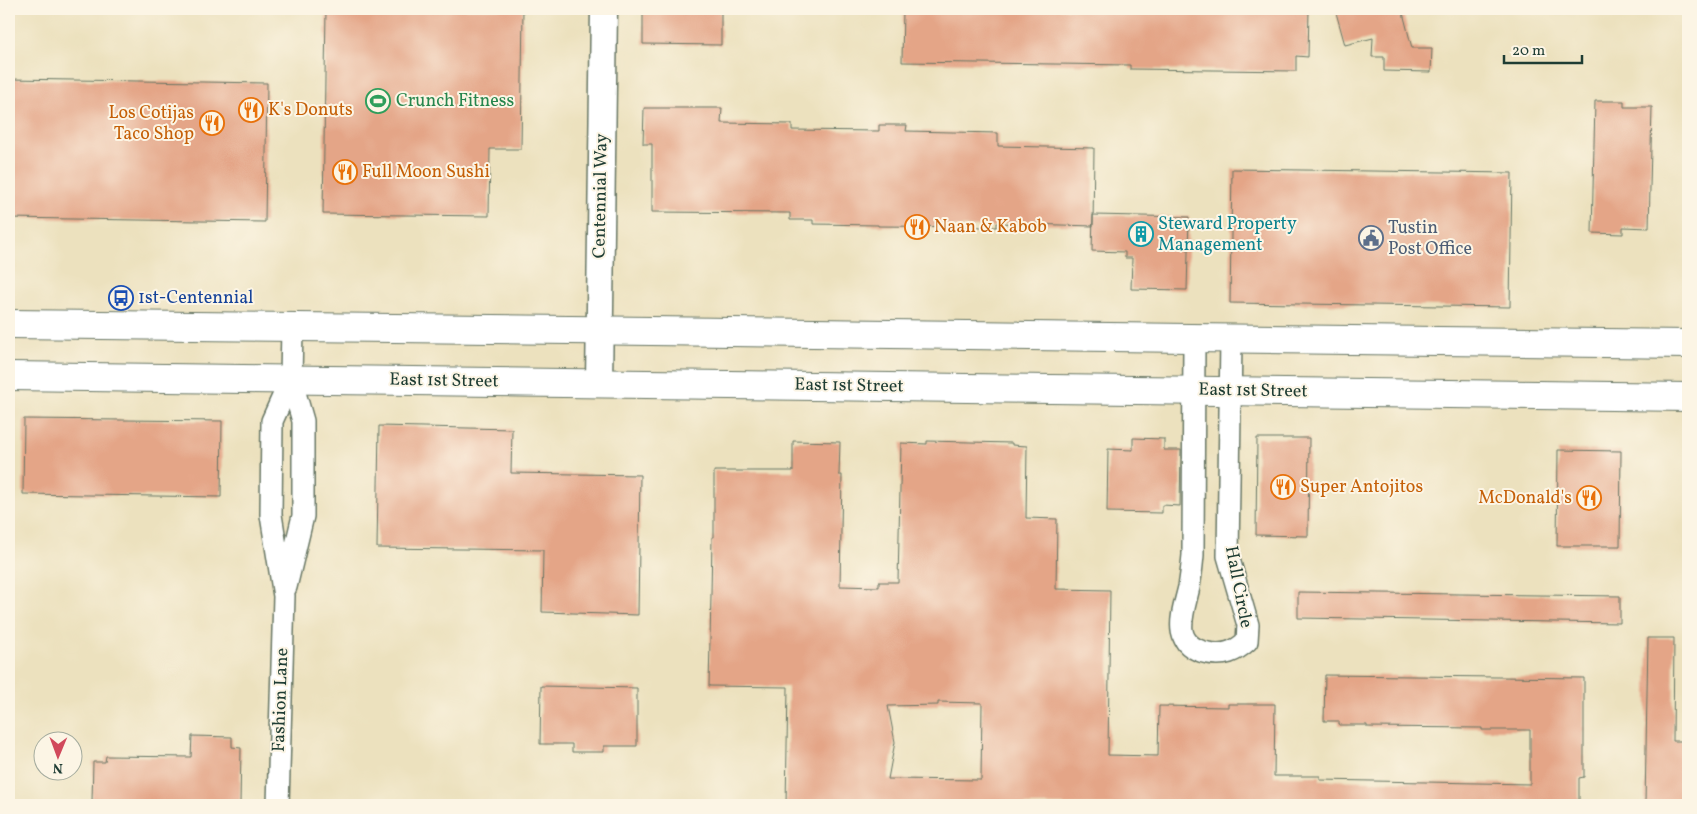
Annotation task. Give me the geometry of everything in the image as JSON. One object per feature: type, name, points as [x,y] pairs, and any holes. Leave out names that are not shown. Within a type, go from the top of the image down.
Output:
[{"type":"main road","points":[[9,324],[1688,344]]},
{"type":"main road","name":"East 1st Street","points":[[9,376],[1688,397]]},
{"type":"street","name":"Centennial Way","points":[[599,383],[604,9]]},
{"type":"street","name":"Fashion Lane","points":[[284,596],[303,516],[303,421],[291,379],[292,327]]},
{"type":"street","name":"Hall Circle","points":[[1194,338],[1193,555],[1190,584],[1182,616],[1182,635],[1188,645],[1196,650],[1210,654],[1228,654],[1238,649],[1247,641],[1248,625],[1228,556],[1232,339]]},
{"type":"street","name":"Fashion Lane","points":[[278,805],[284,596],[270,515],[272,421],[291,379]]},
{"type":"building","points":[[326,9],[523,9],[521,149],[490,149],[489,216],[323,214]]},
{"type":"building","points":[[643,9],[721,9],[721,45],[643,44]]},
{"type":"building","points":[[903,9],[1309,9],[1308,57],[1296,56],[1296,71],[1130,69],[1130,65],[902,62]]},
{"type":"building","points":[[1335,9],[1402,9],[1412,48],[1432,48],[1431,72],[1384,71],[1384,57],[1372,57],[1373,38],[1345,45]]},
{"type":"building","points":[[9,79],[267,83],[265,222],[9,218]]},
{"type":"building","points":[[1595,101],[1624,101],[1624,107],[1652,107],[1649,228],[1623,227],[1623,234],[1592,233]]},
{"type":"building","points":[[644,108],[722,108],[721,123],[792,124],[792,130],[879,131],[879,125],[907,125],[906,131],[998,133],[998,146],[1094,148],[1093,226],[997,223],[997,227],[813,224],[813,220],[790,220],[790,213],[652,212],[652,144],[643,144]]},
{"type":"building","name":"Tustin Post Office","points":[[1232,169],[1512,173],[1510,307],[1230,303]]},
{"type":"building","name":"Steward Property Management","points":[[1093,215],[1189,217],[1187,290],[1131,289],[1132,258],[1125,258],[1125,252],[1092,251]]},
{"type":"building","points":[[24,419],[222,421],[221,497],[23,494]]},
{"type":"building","points":[[379,426],[512,429],[511,473],[640,475],[638,615],[542,612],[543,550],[377,548]]},
{"type":"building","points":[[1133,438],[1164,439],[1164,450],[1181,450],[1180,506],[1162,505],[1162,513],[1107,512],[1108,449],[1133,450]]},
{"type":"building","name":"Super Antojitos","points":[[1257,438],[1309,438],[1308,536],[1256,535]]},
{"type":"building","points":[[793,441],[840,442],[839,475],[842,475],[840,586],[879,587],[879,582],[898,582],[901,443],[927,444],[927,441],[1012,443],[1012,445],[1027,446],[1026,518],[1057,519],[1056,589],[1110,590],[1108,755],[1158,756],[1159,706],[1228,707],[1228,704],[1275,704],[1274,776],[1320,776],[1320,780],[1530,784],[1530,730],[1367,727],[1367,725],[1339,725],[1339,721],[1324,721],[1325,675],[1584,678],[1584,777],[1579,778],[1579,805],[786,805],[788,687],[709,686],[712,537],[714,537],[714,471],[793,471]],"holes":[[[938,702],[982,703],[981,780],[888,779],[895,742],[888,706],[938,705]]]},
{"type":"building","name":"McDonald's","points":[[1558,450],[1621,451],[1620,546],[1557,546]]},
{"type":"building","points":[[1298,592],[1620,596],[1620,623],[1298,618]]},
{"type":"building","points":[[1648,638],[1674,638],[1673,741],[1688,741],[1688,805],[1645,805]]},
{"type":"building","points":[[541,686],[637,688],[637,746],[604,746],[604,752],[572,752],[572,744],[540,744]]},
{"type":"building","points":[[192,736],[232,737],[232,747],[241,748],[240,805],[104,805],[104,801],[92,801],[93,762],[105,762],[106,756],[191,757]]},
{"type":"place","name":"Crunch Fitness","points":[[378,101]]},
{"type":"place","name":"K's Donuts","points":[[251,110]]},
{"type":"place","name":"Los Cotijas Taco Shop","points":[[212,123]]},
{"type":"place","name":"Full Moon Sushi","points":[[345,172]]},
{"type":"place","name":"Naan & Kabob","points":[[917,227]]},
{"type":"place","name":"Steward Property Management","points":[[1141,234]]},
{"type":"place","name":"Tustin Post Office","points":[[1371,238]]},
{"type":"place","name":"1st-Centennial","points":[[121,298]]},
{"type":"place","name":"Super Antojitos","points":[[1283,487]]},
{"type":"place","name":"McDonald's","points":[[1589,498]]}]
